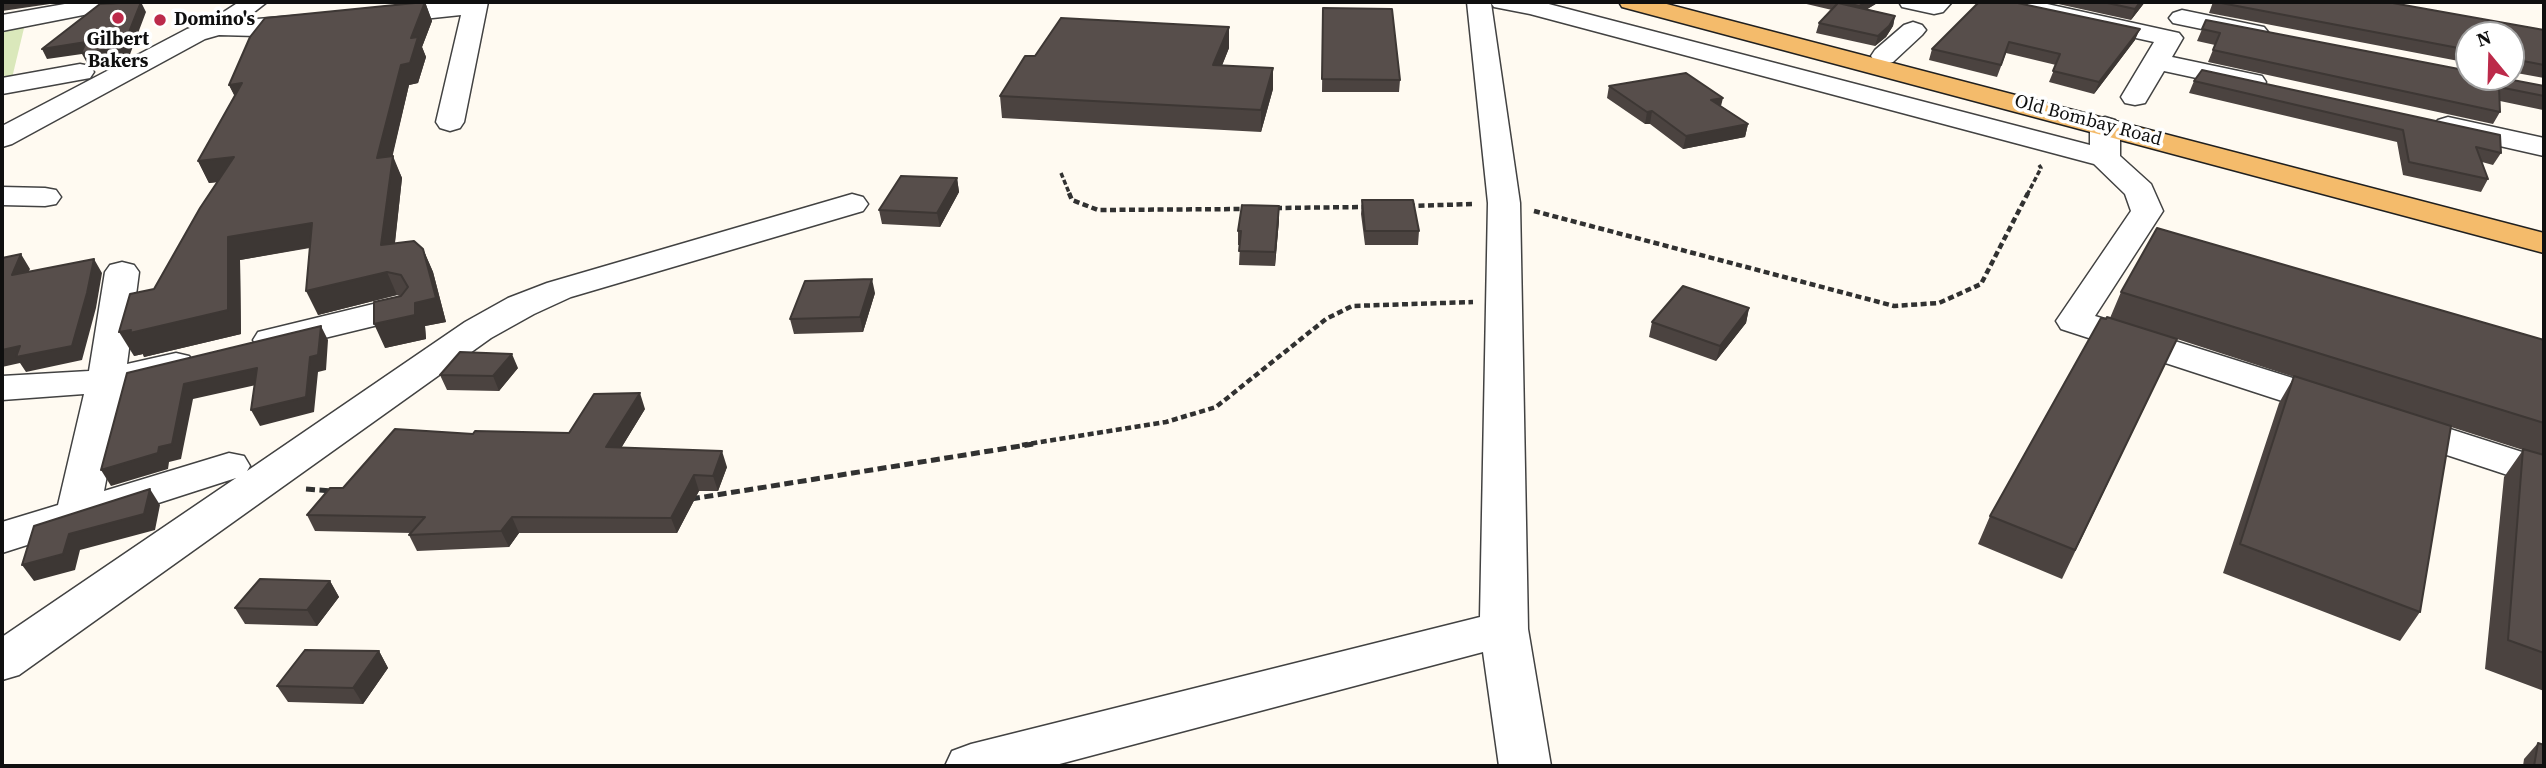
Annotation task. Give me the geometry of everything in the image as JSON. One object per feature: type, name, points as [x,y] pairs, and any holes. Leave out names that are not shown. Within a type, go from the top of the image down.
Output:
[{"type":"main road","name":"Old Bombay Road","points":[[1631,2],[2105,142],[2544,243]]},
{"type":"main road","name":"Old Bombay Road","points":[[1675,2],[2544,226]]},
{"type":"street","points":[[2,23],[114,2]]},
{"type":"street","points":[[2,138],[196,34],[217,27],[255,2]]},
{"type":"street","points":[[1479,2],[1504,203],[1504,629],[1525,766]]},
{"type":"street","points":[[1503,2],[1532,7],[1997,130],[2105,142],[2140,191],[2147,211],[2074,321],[2544,473]]},
{"type":"street","points":[[1911,2],[1934,7],[1940,2]]},
{"type":"street","points":[[2005,2],[2175,30],[2277,37]]},
{"type":"street","points":[[217,27],[257,28],[475,4],[450,122]]},
{"type":"street","points":[[1884,56],[1913,30]]},
{"type":"street","points":[[2175,30],[2276,88]]},
{"type":"street","points":[[2135,97],[2175,30]]},
{"type":"street","points":[[2,86],[80,72]]},
{"type":"street","points":[[2424,120],[2544,147]]},
{"type":"street","points":[[2,196],[45,197]]},
{"type":"street","points":[[2,662],[243,475],[478,330],[522,306],[559,290],[852,204]]},
{"type":"street","points":[[78,514],[106,381],[122,272]]},
{"type":"street","points":[[2,388],[106,381],[398,309]]},
{"type":"street","points":[[2,538],[78,514],[243,475]]},
{"type":"street","points":[[971,766],[1504,629]]},
{"type":"path","points":[[1403,206],[1504,203],[1894,306],[1939,303],[1981,284],[2041,168],[2033,153],[1997,130]]},
{"type":"path","points":[[1060,173],[1072,201],[1098,210],[1248,209]]},
{"type":"path","points":[[1275,208],[1378,207]]},
{"type":"path","points":[[686,499],[1166,422],[1216,407],[1326,318],[1352,306],[1504,301]]},
{"type":"path","points":[[243,475],[345,492]]},
{"type":"green space","points":[[25,24],[12,78],[2,80],[2,28]]},
{"type":"building","points":[[141,2],[123,47],[81,53],[86,42],[42,49],[100,4]]},
{"type":"building","points":[[425,2],[411,38],[418,37],[410,63],[401,65],[377,158],[393,156],[381,245],[414,241],[423,249],[436,298],[415,303],[415,315],[374,324],[374,302],[401,296],[408,287],[401,275],[387,272],[306,291],[312,223],[228,237],[228,310],[130,333],[131,330],[119,332],[130,294],[154,289],[200,208],[234,157],[198,161],[242,83],[229,85],[250,37],[265,18]]},
{"type":"building","points":[[1842,2],[1866,2],[1859,6]]},
{"type":"building","points":[[1979,2],[2013,2],[2140,29],[2099,82],[2053,71],[2060,54],[2009,42],[2001,65],[1932,49]]},
{"type":"building","points":[[2103,2],[2140,2],[2135,9]]},
{"type":"building","points":[[2216,2],[2387,2],[2494,21],[2455,21],[2455,47]]},
{"type":"building","points":[[1838,3],[1895,16],[1878,36],[1819,23]]},
{"type":"building","points":[[1323,8],[1392,9],[1400,80],[1322,79]]},
{"type":"building","points":[[1061,18],[1229,27],[1213,65],[1273,68],[1261,110],[1000,96],[1025,56],[1035,56]]},
{"type":"building","points":[[2206,20],[2455,68],[2455,91],[2499,91],[2500,112],[2213,50],[2220,33],[2202,29]]},
{"type":"building","points":[[2525,27],[2544,30],[2544,65],[2525,61]]},
{"type":"building","points":[[2202,70],[2500,135],[2501,153],[2476,147],[2488,179],[2409,162],[2403,130],[2194,81]]},
{"type":"building","points":[[1686,73],[1723,98],[1711,100],[1748,124],[1686,136],[1652,111],[1647,112],[1609,86]]},
{"type":"building","points":[[2525,82],[2544,86],[2544,96],[2519,91],[2525,91]]},
{"type":"building","points":[[901,176],[957,178],[937,213],[879,210]]},
{"type":"building","points":[[1362,200],[1413,200],[1419,231],[1365,231]]},
{"type":"building","points":[[1242,205],[1279,206],[1275,252],[1239,251],[1241,231],[1238,231]]},
{"type":"building","points":[[2157,228],[2544,340],[2544,423],[2121,292]]},
{"type":"building","points":[[21,254],[12,275],[94,259],[72,346],[16,357],[20,346],[2,350],[2,258]]},
{"type":"building","points":[[872,279],[860,317],[790,319],[805,281]]},
{"type":"building","points":[[1683,286],[1749,308],[1720,346],[1652,322]]},
{"type":"building","points":[[2107,317],[2177,339],[2075,550],[1990,516],[2101,318]]},
{"type":"building","points":[[321,326],[318,355],[310,357],[306,397],[251,410],[257,368],[184,384],[172,444],[159,447],[158,453],[101,470],[127,373]]},
{"type":"building","points":[[460,352],[512,354],[493,376],[440,375]]},
{"type":"building","points":[[2294,376],[2451,426],[2420,612],[2240,544]]},
{"type":"building","points":[[640,393],[606,447],[722,451],[713,476],[694,475],[671,518],[512,517],[501,531],[409,535],[425,517],[307,515],[330,488],[343,488],[395,429],[473,434],[475,431],[569,433],[594,394]]},
{"type":"building","points":[[2523,449],[2544,455],[2544,653],[2508,640]]},
{"type":"building","points":[[150,489],[144,514],[69,534],[63,554],[22,565],[34,526]]},
{"type":"building","points":[[260,579],[330,581],[307,610],[235,608]]},
{"type":"building","points":[[305,650],[379,651],[353,688],[277,686]]},
{"type":"building","points":[[2538,743],[2544,745],[2544,766],[2534,766]]},
{"type":"place","name":"Gilbert Bakers","points":[[118,18]]},
{"type":"place","name":"Domino's","points":[[160,20]]}]
